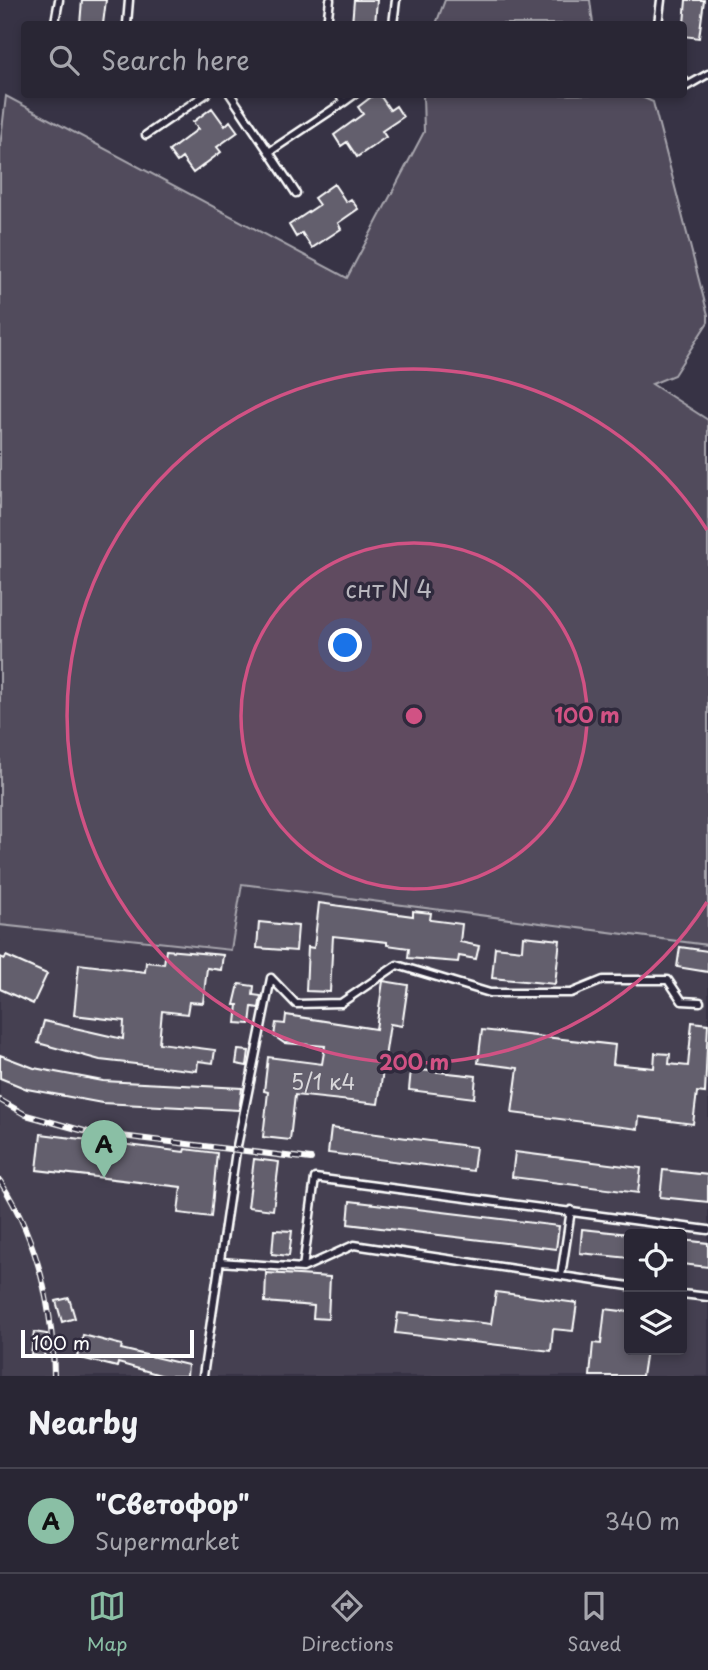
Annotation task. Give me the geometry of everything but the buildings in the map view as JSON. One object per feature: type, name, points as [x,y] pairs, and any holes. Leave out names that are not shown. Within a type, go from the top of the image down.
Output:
[{"type":"lane","points":[[55,21],[59,0]]},
{"type":"lane","points":[[127,21],[129,0]]},
{"type":"lane","points":[[327,21],[330,0]]},
{"type":"lane","points":[[393,21],[396,0]]},
{"type":"lane","points":[[658,21],[661,0]]},
{"type":"lane","points":[[687,86],[708,74]]},
{"type":"lane","points":[[146,135],[200,98]]},
{"type":"lane","points":[[233,98],[296,193]]},
{"type":"lane","points":[[342,98],[344,102]]},
{"type":"lane","points":[[269,152],[350,98]]},
{"type":"lane","points":[[203,1376],[236,1151],[271,978],[296,1004],[341,1003],[397,965],[490,993],[571,993],[603,980],[668,979],[682,1001],[700,1002]]},
{"type":"lane","points":[[303,1268],[315,1178],[708,1230]]},
{"type":"lane","points":[[561,1276],[571,1210]]},
{"type":"lane","points":[[220,1262],[303,1268],[354,1245],[624,1285]]},
{"type":"lane","points":[[687,1294],[708,1297]]},
{"type":"shaded area","points":[[241,884],[708,945],[708,1376],[0,1376],[0,925],[230,950]]},
{"type":"green space","points":[[445,0],[590,0],[593,21],[437,21]]},
{"type":"green space","name":"снт N 4","points":[[6,96],[347,278],[424,132],[423,98],[644,98],[653,102],[708,315],[708,322],[674,375],[652,384],[708,420],[708,945],[242,884],[231,950],[0,925],[0,147]]},
{"type":"railway","points":[[0,1100],[26,1115],[88,1132],[311,1159]]},
{"type":"railway","points":[[0,1181],[24,1227],[41,1275],[50,1325],[54,1376]]},
{"type":"place","name":"\"Светофор\"","points":[[104,1178]]}]
